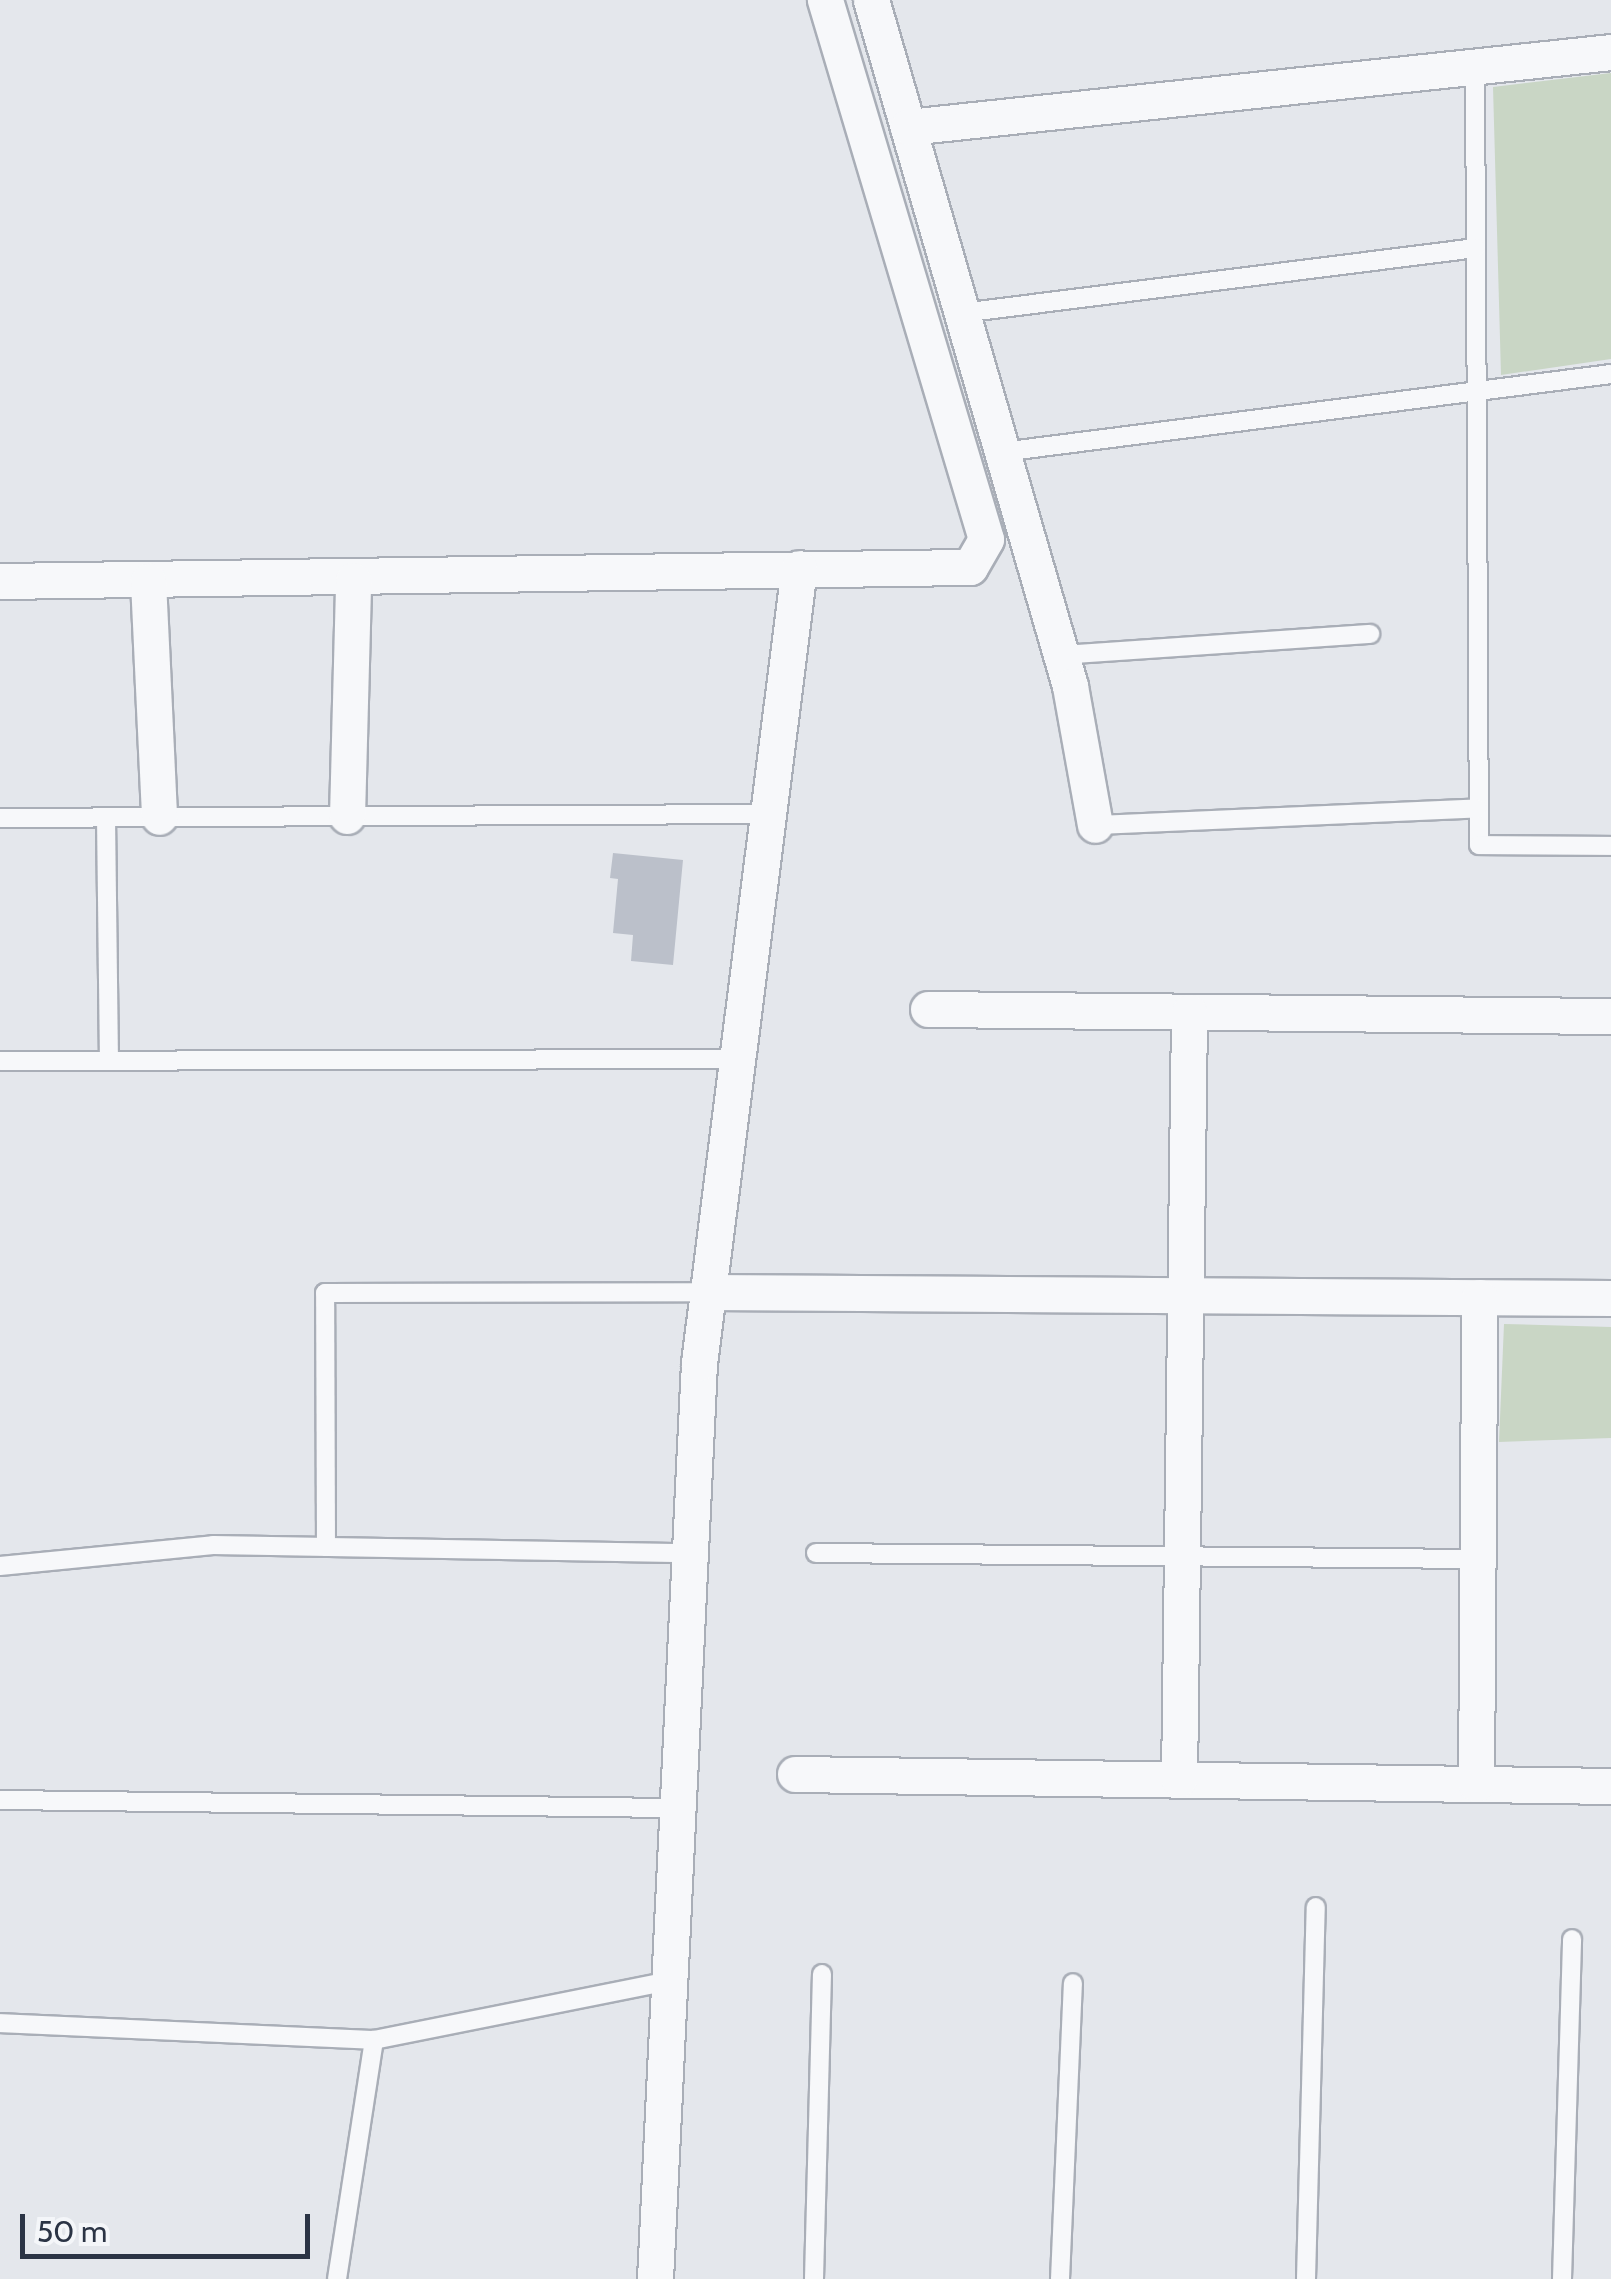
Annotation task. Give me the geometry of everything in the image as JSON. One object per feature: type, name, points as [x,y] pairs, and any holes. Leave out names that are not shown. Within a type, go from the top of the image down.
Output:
[{"type":"street","points":[[0,581],[352,580],[970,567],[986,538],[825,0]]},
{"type":"street","points":[[871,0],[1061,655],[1095,825]]},
{"type":"street","points":[[908,127],[1611,52]]},
{"type":"street","points":[[655,2279],[690,1553],[708,1292],[799,568]]},
{"type":"street","points":[[346,816],[352,580]]},
{"type":"street","points":[[148,581],[159,817]]},
{"type":"street","points":[[928,1009],[1611,1016]]},
{"type":"street","points":[[1179,1779],[1189,1012]]},
{"type":"street","points":[[708,1292],[1611,1298]]},
{"type":"street","points":[[1476,1784],[1479,1297]]},
{"type":"street","points":[[796,1774],[1611,1786]]},
{"type":"lane","points":[[1476,66],[1479,844],[1611,846]]},
{"type":"lane","points":[[962,312],[1476,248]]},
{"type":"lane","points":[[1002,452],[1611,374]]},
{"type":"lane","points":[[1061,655],[1370,634]]},
{"type":"lane","points":[[1095,825],[1478,808]]},
{"type":"lane","points":[[0,818],[770,814]]},
{"type":"lane","points":[[106,818],[109,1059]]},
{"type":"lane","points":[[0,1062],[740,1059]]},
{"type":"lane","points":[[326,1547],[325,1293],[708,1292]]},
{"type":"lane","points":[[0,1566],[213,1545],[690,1553]]},
{"type":"lane","points":[[816,1553],[1478,1559]]},
{"type":"lane","points":[[0,1800],[677,1808]]},
{"type":"lane","points":[[1306,2279],[1316,1907]]},
{"type":"lane","points":[[1562,2279],[1572,1939]]},
{"type":"lane","points":[[814,2279],[822,1974]]},
{"type":"lane","points":[[0,2023],[374,2040],[669,1980]]},
{"type":"lane","points":[[1060,2279],[1073,1984]]},
{"type":"lane","points":[[337,2279],[374,2040]]},
{"type":"green space","points":[[1611,73],[1611,359],[1501,375],[1493,87]]},
{"type":"green space","points":[[1504,1324],[1611,1327],[1611,1438],[1499,1442]]},
{"type":"building","points":[[613,853],[683,860],[673,965],[631,961],[633,935],[613,933],[618,879],[610,878]]}]
